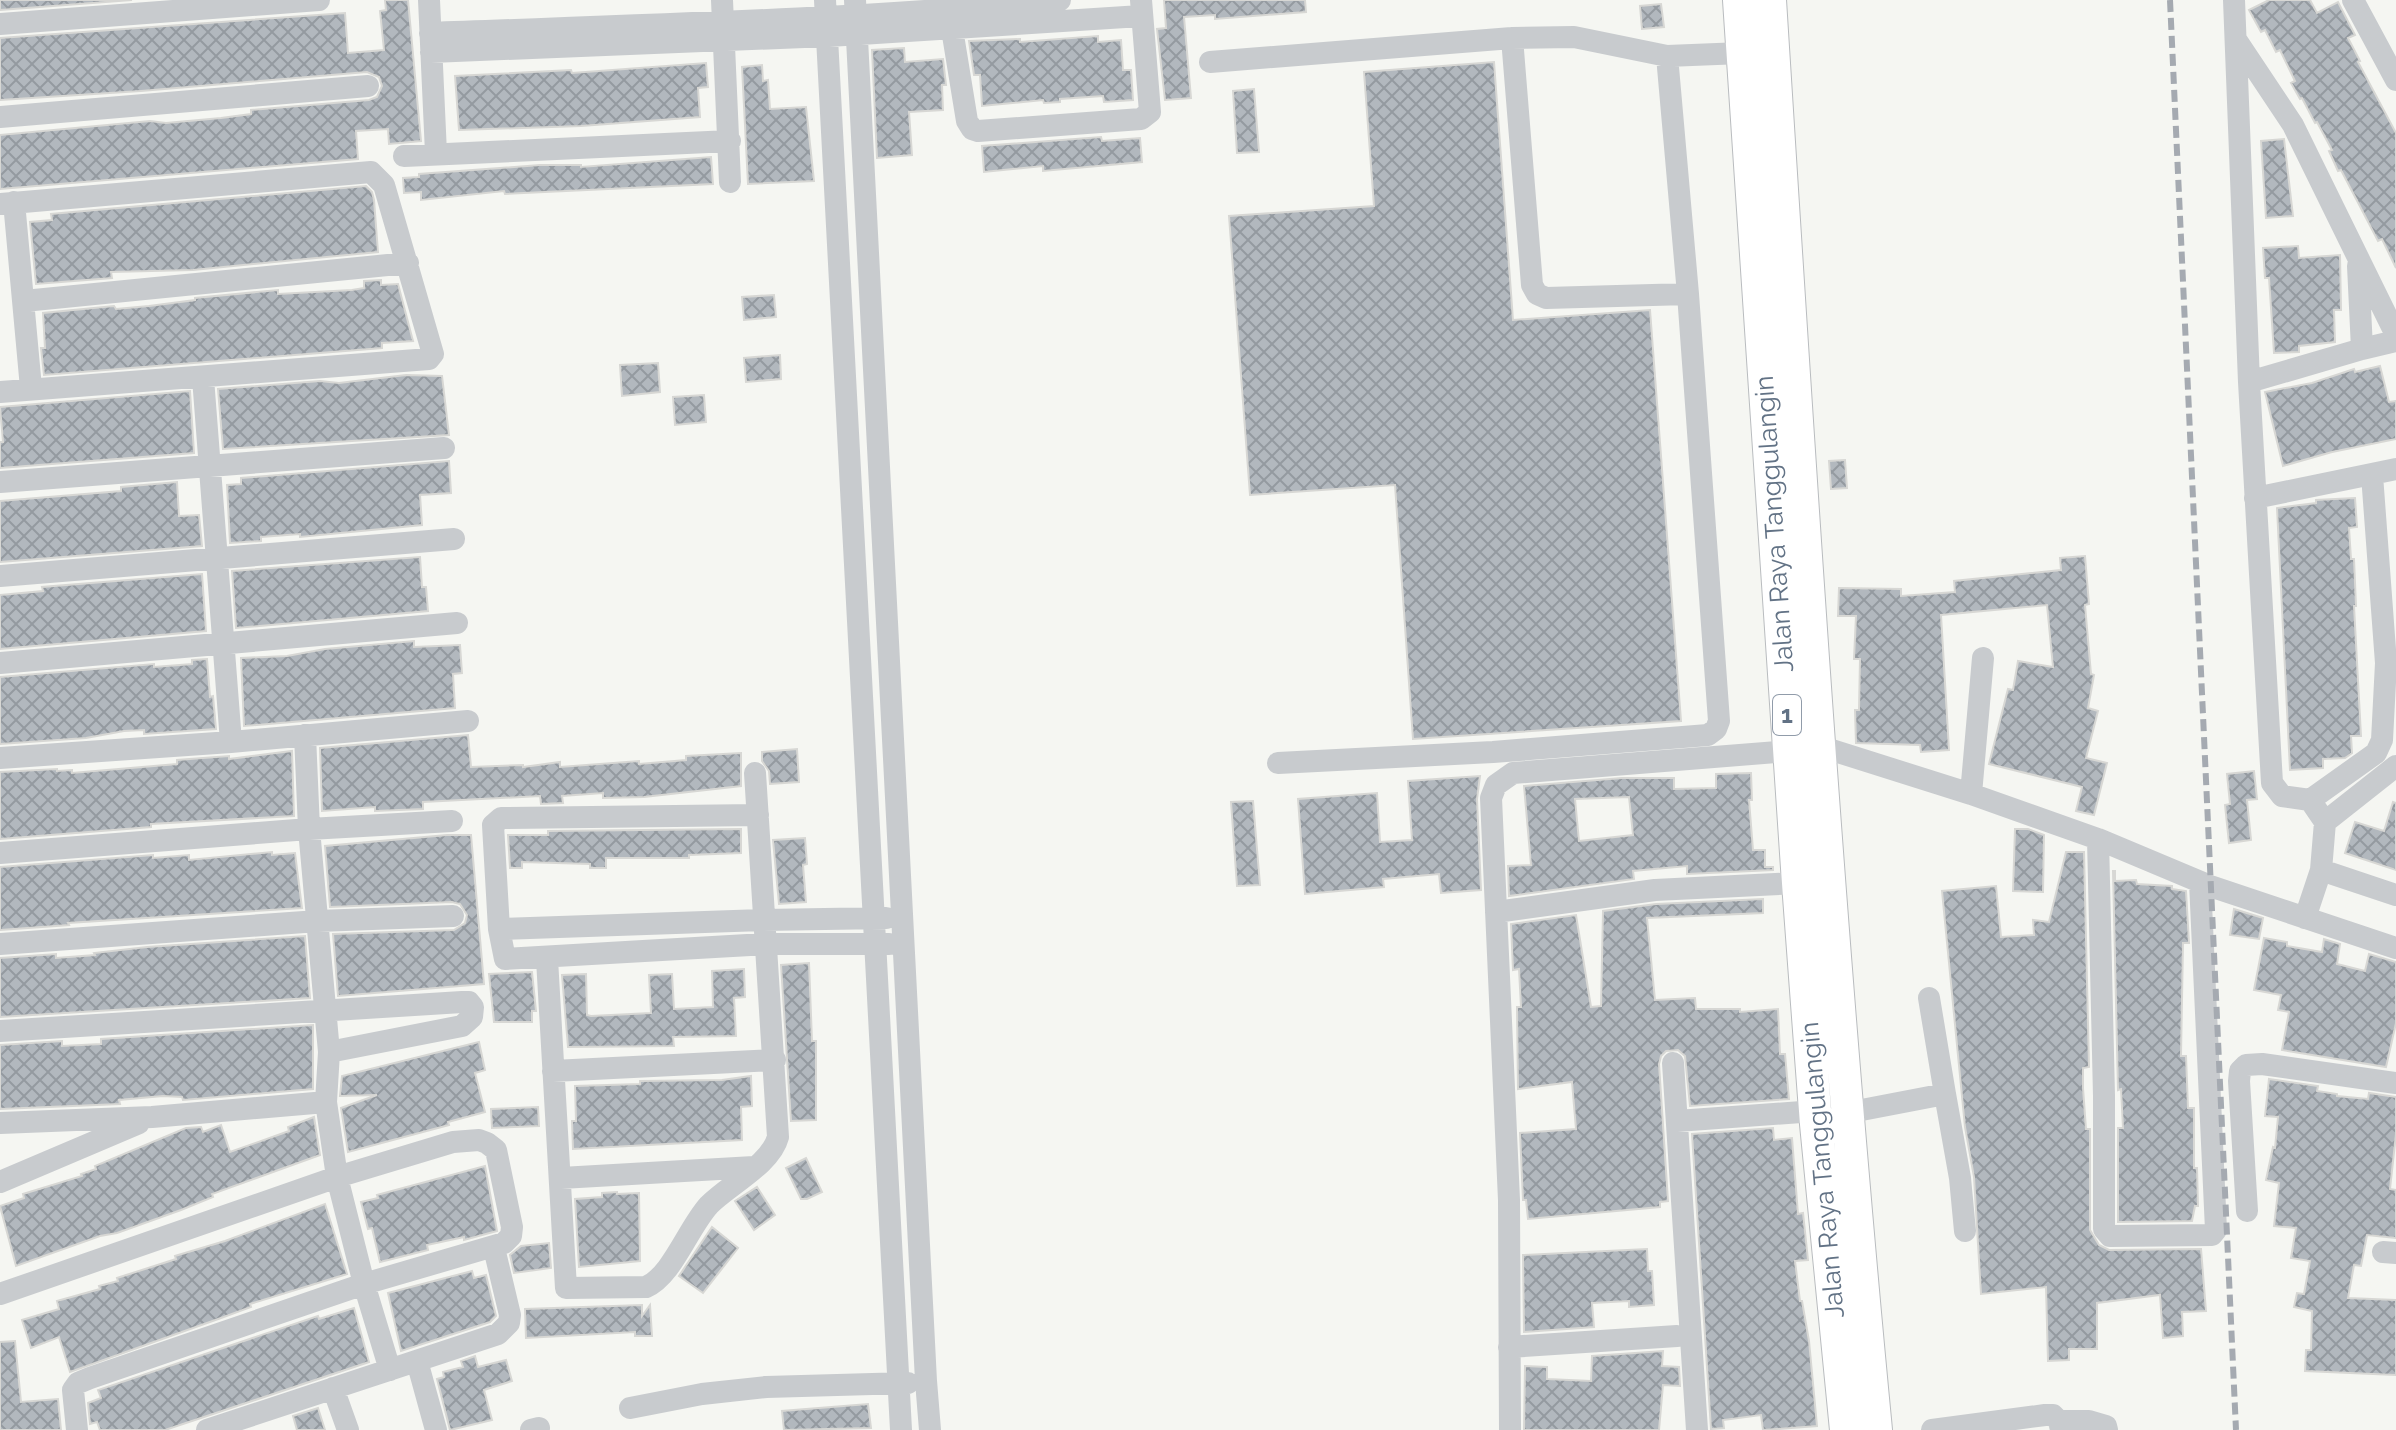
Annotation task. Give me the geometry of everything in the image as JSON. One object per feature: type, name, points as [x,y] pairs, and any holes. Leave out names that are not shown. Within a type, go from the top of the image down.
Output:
[{"type":"highway","name":"Jalan Raya Tanggulangin","points":[[1739,0],[1786,496],[1805,749],[1830,1112],[1846,1430]]},
{"type":"highway","name":"Jalan Raya Tanggulangin","points":[[1770,0],[1786,496]]},
{"type":"highway","name":"Jalan Raya Tanggulangin","points":[[1805,749],[1798,883],[1876,1430]]},
{"type":"street","points":[[0,24],[319,0]]},
{"type":"street","points":[[429,0],[436,153]]},
{"type":"street","points":[[431,43],[723,21],[960,10],[1060,0]]},
{"type":"street","points":[[2353,0],[2396,80]]},
{"type":"street","points":[[2237,1],[2255,498],[2272,783],[2282,796],[2310,800],[2376,753],[2382,740],[2388,582],[2372,475]]},
{"type":"street","points":[[856,16],[952,29],[1141,8],[1150,112],[1147,116],[978,131],[968,126],[952,29]]},
{"type":"street","points":[[856,16],[930,1430]]},
{"type":"street","points":[[827,18],[901,1430]]},
{"type":"street","points":[[723,21],[730,182]]},
{"type":"street","points":[[1210,62],[1512,38],[1574,37],[1667,56],[1742,53]]},
{"type":"street","points":[[1512,38],[1532,285],[1537,294],[1546,298],[1688,294]]},
{"type":"street","points":[[2237,40],[2293,125],[2396,338],[2249,382]]},
{"type":"street","points":[[1278,763],[1493,752],[1662,739],[1708,735],[1716,729],[1719,721],[1688,294],[1667,56]]},
{"type":"street","points":[[0,117],[368,86]]},
{"type":"street","points":[[404,156],[730,141]]},
{"type":"street","points":[[0,392],[429,359],[433,354],[384,185],[371,172],[7,203],[24,301],[31,388]]},
{"type":"street","points":[[2358,255],[2362,349]]},
{"type":"street","points":[[24,301],[408,263]]},
{"type":"street","points":[[203,378],[231,742]]},
{"type":"street","points":[[849,433],[878,432]]},
{"type":"street","points":[[0,482],[444,448]]},
{"type":"street","points":[[2255,498],[2396,469]]},
{"type":"street","points":[[0,576],[454,539]]},
{"type":"street","points":[[0,663],[457,623]]},
{"type":"street","points":[[1971,794],[1983,658]]},
{"type":"street","points":[[2386,663],[2396,702]]},
{"type":"street","points":[[0,758],[468,721]]},
{"type":"street","points":[[305,735],[309,829],[329,1052],[326,1102],[337,1177],[390,1370]]},
{"type":"street","points":[[1510,1430],[1509,1200],[1491,798],[1502,778],[1513,773],[1805,749],[1971,794],[2098,839],[2200,882],[2396,948]]},
{"type":"street","points":[[2325,822],[2396,768],[2376,753]]},
{"type":"street","points":[[547,959],[566,1288],[646,1287],[665,1273],[692,1226],[710,1204],[776,1147],[775,1060],[755,773]]},
{"type":"street","points":[[2305,918],[2321,870],[2325,822],[2310,800]]},
{"type":"street","points":[[758,815],[501,818],[493,825],[499,929],[505,959],[547,959],[766,944],[904,945]]},
{"type":"street","points":[[0,853],[452,821]]},
{"type":"street","points":[[2098,839],[2104,1229],[2110,1236],[2212,1235],[2216,1230],[2200,882]]},
{"type":"street","points":[[2321,870],[2396,895]]},
{"type":"street","points":[[1496,912],[1655,890],[1798,883]]},
{"type":"street","points":[[0,944],[318,921],[453,916]]},
{"type":"street","points":[[499,929],[902,917]]},
{"type":"street","points":[[1929,998],[1960,1178],[1965,1231]]},
{"type":"street","points":[[0,1031],[462,1002],[469,1002],[473,1007],[472,1017],[462,1026],[329,1052]]},
{"type":"street","points":[[553,1071],[775,1060]]},
{"type":"street","points":[[1673,1063],[1697,1430]]},
{"type":"street","points":[[2247,1211],[2239,1081],[2240,1071],[2246,1065],[2262,1064],[2396,1083]]},
{"type":"street","points":[[1677,1121],[1830,1112],[1945,1094]]},
{"type":"street","points":[[0,1123],[152,1117],[326,1102]]},
{"type":"street","points":[[0,1182],[152,1117]]},
{"type":"street","points":[[0,1294],[337,1177],[453,1142],[466,1139],[487,1143],[496,1150],[512,1227],[511,1236],[504,1243],[364,1284],[78,1383],[73,1390],[77,1430]]},
{"type":"street","points":[[561,1178],[754,1167]]},
{"type":"street","points":[[207,1430],[490,1338],[505,1329],[509,1323],[509,1308],[494,1248]]},
{"type":"street","points":[[1509,1347],[1677,1336]]},
{"type":"street","points":[[417,1361],[436,1430]]},
{"type":"street","points":[[630,1408],[702,1394],[766,1387],[926,1381]]},
{"type":"street","points":[[333,1388],[348,1430]]},
{"type":"street","points":[[1932,1430],[2045,1415],[2053,1415],[2060,1426],[2089,1421],[2111,1429]]},
{"type":"building","points":[[0,0],[132,0],[0,10]]},
{"type":"building","points":[[385,0],[408,0],[421,141],[389,144],[388,129],[356,131],[358,159],[0,189],[0,135],[150,121],[166,123],[221,118],[251,114],[251,110],[369,100],[377,97],[382,86],[379,77],[367,72],[0,100],[0,38],[345,13],[348,53],[384,50],[380,11],[386,10]]},
{"type":"building","points":[[1164,0],[1305,0],[1306,12],[1215,19],[1215,15],[1184,17],[1191,98],[1165,100],[1157,29],[1166,28]]},
{"type":"building","points":[[2269,0],[2310,0],[2317,13],[2338,2],[2355,35],[2348,38],[2358,62],[2396,133],[2396,268],[2382,239],[2378,241],[2341,170],[2338,171],[2329,151],[2332,150],[2317,122],[2291,83],[2295,81],[2280,50],[2276,52],[2265,30],[2261,32],[2249,10]]},
{"type":"building","points":[[1661,4],[1664,27],[1642,29],[1640,6]]},
{"type":"building","points":[[1098,36],[1098,42],[1121,40],[1123,70],[1131,70],[1133,100],[1104,102],[1103,96],[1060,99],[1060,102],[1044,103],[1043,100],[982,106],[980,75],[974,75],[969,41],[1020,39],[1020,42]]},
{"type":"building","points":[[904,48],[905,62],[943,59],[946,85],[942,85],[943,110],[909,112],[912,155],[877,158],[872,50]]},
{"type":"building","points":[[1494,62],[1513,320],[1650,310],[1681,721],[1413,739],[1395,485],[1250,495],[1229,216],[1374,206],[1364,72]]},
{"type":"building","points":[[706,63],[708,87],[698,88],[700,117],[581,126],[459,130],[455,76],[571,70],[572,73]]},
{"type":"building","points":[[762,65],[763,81],[768,80],[770,109],[806,107],[814,181],[748,184],[742,67]]},
{"type":"building","points":[[1254,89],[1259,152],[1237,153],[1233,91]]},
{"type":"building","points":[[1101,137],[1102,141],[1140,138],[1142,162],[1043,171],[1043,166],[984,172],[982,146]]},
{"type":"building","points":[[2284,139],[2293,216],[2266,218],[2261,141]]},
{"type":"building","points":[[711,157],[713,184],[505,194],[504,191],[421,200],[421,192],[404,193],[403,178],[419,177],[419,174],[540,165],[581,167]]},
{"type":"building","points":[[366,186],[374,200],[378,252],[193,270],[111,272],[112,278],[36,284],[30,222],[52,220],[51,214]]},
{"type":"building","points":[[2298,246],[2299,258],[2340,255],[2341,310],[2334,310],[2335,342],[2299,346],[2299,352],[2274,353],[2269,278],[2265,278],[2263,248]]},
{"type":"building","points":[[381,280],[381,285],[398,284],[413,341],[382,343],[382,348],[44,375],[41,348],[45,348],[43,313],[149,306],[278,290],[278,294],[352,290],[364,288],[364,281]]},
{"type":"building","points":[[774,295],[776,317],[744,320],[742,297]]},
{"type":"building","points":[[780,355],[781,379],[746,382],[744,358]]},
{"type":"building","points":[[658,363],[660,392],[622,396],[620,365]]},
{"type":"building","points":[[2380,366],[2389,402],[2396,401],[2396,439],[2283,466],[2265,392],[2312,383],[2354,369],[2355,372]]},
{"type":"building","points":[[406,375],[442,376],[449,435],[223,449],[218,389],[320,381],[339,383]]},
{"type":"building","points":[[190,391],[194,453],[0,468],[0,442],[3,442],[0,407]]},
{"type":"building","points":[[704,395],[706,422],[675,425],[673,397]]},
{"type":"building","points":[[1845,460],[1847,488],[1831,489],[1829,461]]},
{"type":"building","points":[[449,461],[451,493],[420,495],[422,525],[300,537],[300,534],[261,537],[261,541],[230,543],[227,485],[241,484],[241,478]]},
{"type":"building","points":[[177,482],[179,516],[199,515],[202,546],[0,562],[0,501],[121,491],[121,487]]},
{"type":"building","points":[[2355,498],[2357,527],[2349,528],[2351,559],[2354,559],[2361,736],[2351,736],[2352,753],[2345,758],[2323,759],[2323,768],[2290,770],[2277,508],[2316,503],[2316,500]]},
{"type":"building","points":[[2085,556],[2089,604],[2085,605],[2091,674],[2094,675],[2088,708],[2098,711],[2086,758],[2107,763],[2094,815],[2076,811],[2082,787],[1989,764],[2008,689],[2013,690],[2018,661],[2053,667],[2047,605],[1941,615],[1949,750],[1921,752],[1920,745],[1856,743],[1855,710],[1859,710],[1860,659],[1854,659],[1856,616],[1838,616],[1839,588],[1901,589],[1901,596],[1955,592],[1954,581],[2061,570],[2060,558]]},
{"type":"building","points":[[420,557],[422,587],[426,587],[428,611],[236,628],[232,571]]},
{"type":"building","points":[[202,574],[206,631],[0,649],[0,595],[43,591],[42,587]]},
{"type":"building","points":[[414,641],[414,647],[460,645],[462,673],[453,674],[455,708],[244,726],[241,658],[287,656],[325,649]]},
{"type":"building","points":[[207,659],[216,729],[144,734],[144,730],[124,731],[86,738],[0,744],[0,677],[154,664],[154,667],[192,664],[192,660]]},
{"type":"building","points":[[468,735],[471,767],[523,767],[560,762],[560,767],[639,761],[639,764],[686,760],[686,756],[741,753],[741,786],[644,797],[603,798],[603,793],[562,796],[563,803],[541,804],[540,796],[423,802],[423,809],[375,811],[375,807],[322,811],[320,748]]},
{"type":"building","points":[[797,749],[799,782],[770,784],[762,752]]},
{"type":"building","points":[[292,751],[294,816],[151,824],[151,827],[0,839],[0,772],[57,769],[72,770],[72,773],[177,764],[177,760],[229,756],[229,759]]},
{"type":"building","points":[[2254,771],[2257,799],[2247,800],[2251,840],[2229,843],[2225,805],[2230,804],[2227,774]]},
{"type":"building","points":[[1751,773],[1752,800],[1749,800],[1753,850],[1765,850],[1765,867],[1773,867],[1773,870],[1687,874],[1687,866],[1633,871],[1634,879],[1509,896],[1508,866],[1531,865],[1524,786],[1622,778],[1674,778],[1674,789],[1716,788],[1716,774]],"holes":[[[1629,797],[1633,835],[1579,841],[1575,799]]]},
{"type":"building","points":[[1480,776],[1477,799],[1481,890],[1441,893],[1439,874],[1383,879],[1384,887],[1305,894],[1298,799],[1377,793],[1380,842],[1412,840],[1408,781]]},
{"type":"building","points":[[1253,801],[1260,885],[1237,886],[1231,802]]},
{"type":"building","points":[[2393,802],[2396,803],[2396,870],[2345,853],[2355,822],[2384,831]]},
{"type":"building","points":[[741,829],[741,853],[689,855],[689,858],[606,858],[606,868],[590,868],[590,864],[522,862],[522,868],[510,868],[508,835],[548,835],[548,831]]},
{"type":"building","points":[[2015,829],[2028,829],[2044,835],[2043,892],[2013,891]]},
{"type":"building","points":[[471,835],[484,984],[338,996],[333,934],[454,930],[465,923],[467,915],[460,904],[452,902],[330,907],[325,846]]},
{"type":"building","points":[[805,838],[807,864],[803,865],[806,902],[779,904],[773,840]]},
{"type":"building","points":[[272,852],[272,855],[295,853],[302,908],[0,930],[0,867],[153,855],[153,858],[189,855],[189,860]]},
{"type":"building","points":[[2066,852],[2084,852],[2089,1067],[2083,1068],[2083,1088],[2086,1129],[2090,1129],[2090,1230],[2099,1245],[2109,1250],[2201,1249],[2206,1311],[2182,1312],[2183,1336],[2163,1338],[2160,1295],[2097,1303],[2097,1349],[2069,1349],[2069,1360],[2048,1361],[2046,1287],[1981,1294],[1974,1177],[1965,1127],[1942,891],[1996,886],[2001,937],[2034,935],[2033,920],[2049,922]]},
{"type":"building","points":[[2113,871],[2115,881],[2136,880],[2137,884],[2172,886],[2172,889],[2186,891],[2189,943],[2183,943],[2181,1056],[2186,1056],[2188,1108],[2194,1108],[2194,1168],[2197,1168],[2198,1206],[2195,1206],[2192,1221],[2118,1222],[2118,1128],[2123,1128],[2121,1089],[2118,1090]]},
{"type":"building","points":[[1763,899],[1763,913],[1647,918],[1655,1000],[1695,998],[1696,1009],[1740,1009],[1740,1012],[1778,1009],[1780,1054],[1785,1054],[1789,1099],[1690,1106],[1685,1056],[1678,1050],[1666,1051],[1659,1064],[1668,1201],[1660,1202],[1660,1207],[1528,1219],[1526,1200],[1523,1200],[1520,1133],[1576,1129],[1572,1082],[1518,1089],[1517,1007],[1521,1007],[1519,969],[1513,970],[1511,924],[1576,915],[1591,1007],[1601,1006],[1603,911],[1656,904]]},
{"type":"building","points":[[2234,909],[2263,918],[2259,939],[2230,935]]},
{"type":"building","points":[[305,936],[310,998],[0,1017],[0,958],[56,954],[56,958],[147,947]]},
{"type":"building","points":[[2264,938],[2322,952],[2324,939],[2340,944],[2337,964],[2365,971],[2369,954],[2396,962],[2396,1023],[2386,1067],[2282,1050],[2289,1012],[2278,1010],[2281,995],[2254,990]]},
{"type":"building","points":[[809,963],[812,1041],[816,1041],[816,1120],[791,1121],[781,965]]},
{"type":"building","points":[[744,969],[745,997],[734,998],[736,1036],[673,1037],[674,1046],[568,1047],[562,975],[586,974],[587,1015],[591,1016],[651,1013],[649,975],[672,974],[674,1009],[713,1007],[712,971]]},
{"type":"building","points":[[532,972],[536,1011],[532,1011],[532,1022],[494,1022],[489,974]]},
{"type":"building","points":[[313,1025],[313,1089],[183,1100],[182,1097],[163,1096],[119,1100],[120,1104],[0,1109],[0,1045],[62,1041],[62,1046],[101,1044],[101,1039]]},
{"type":"building","points":[[479,1042],[485,1070],[475,1073],[485,1112],[348,1152],[341,1108],[377,1095],[340,1096],[342,1076]]},
{"type":"building","points":[[751,1076],[752,1106],[741,1107],[742,1140],[573,1149],[575,1086]]},
{"type":"building","points":[[2269,1079],[2318,1086],[2317,1091],[2337,1096],[2368,1099],[2369,1093],[2396,1097],[2396,1134],[2390,1189],[2396,1190],[2396,1238],[2367,1235],[2361,1266],[2354,1265],[2348,1298],[2396,1300],[2396,1375],[2305,1371],[2306,1350],[2311,1350],[2312,1311],[2294,1307],[2297,1293],[2304,1294],[2310,1261],[2291,1258],[2296,1228],[2274,1226],[2279,1183],[2266,1180],[2275,1148],[2278,1117],[2265,1116]]},
{"type":"building","points":[[538,1107],[539,1126],[492,1128],[491,1109]]},
{"type":"building","points":[[314,1117],[320,1155],[212,1194],[213,1197],[181,1210],[16,1266],[0,1206],[24,1198],[23,1194],[82,1176],[96,1169],[95,1166],[186,1128],[201,1127],[203,1132],[221,1125],[230,1152],[289,1131],[288,1127]]},
{"type":"building","points":[[1773,1128],[1774,1140],[1792,1138],[1798,1214],[1803,1213],[1808,1260],[1795,1261],[1809,1341],[1817,1426],[1763,1430],[1761,1415],[1723,1420],[1724,1428],[1711,1429],[1692,1134]]},
{"type":"building","points":[[806,1158],[822,1192],[801,1199],[786,1168]]},
{"type":"building","points":[[485,1166],[497,1231],[427,1245],[428,1250],[380,1262],[372,1228],[368,1229],[361,1202]]},
{"type":"building","points":[[757,1187],[775,1215],[754,1230],[735,1201]]},
{"type":"building","points":[[602,1193],[639,1193],[640,1261],[579,1267],[575,1199],[602,1197]]},
{"type":"building","points":[[325,1204],[347,1274],[250,1304],[251,1307],[70,1372],[59,1337],[31,1348],[22,1320],[59,1309],[57,1301],[100,1289],[99,1286],[118,1281],[117,1278],[176,1259],[175,1256]]},
{"type":"building","points":[[712,1227],[738,1248],[703,1293],[679,1276]]},
{"type":"building","points":[[549,1243],[551,1268],[514,1273],[510,1255],[521,1246]]},
{"type":"building","points":[[1647,1249],[1654,1305],[1629,1307],[1629,1301],[1592,1303],[1594,1327],[1524,1332],[1523,1255]]},
{"type":"building","points":[[472,1271],[474,1278],[486,1275],[496,1316],[490,1322],[401,1351],[388,1293]]},
{"type":"building","points":[[642,1305],[642,1316],[650,1305],[652,1336],[635,1336],[635,1332],[526,1338],[525,1309]]},
{"type":"building","points":[[354,1308],[369,1362],[165,1430],[100,1430],[97,1422],[90,1424],[88,1403],[101,1398],[98,1390],[318,1316],[319,1319]]},
{"type":"building","points":[[15,1341],[21,1402],[58,1399],[61,1430],[0,1430],[0,1342]]},
{"type":"building","points":[[1663,1351],[1662,1366],[1679,1367],[1680,1386],[1663,1385],[1659,1430],[1524,1430],[1525,1366],[1547,1367],[1547,1379],[1591,1381],[1592,1356]]},
{"type":"building","points":[[475,1356],[478,1367],[506,1360],[512,1381],[484,1390],[492,1420],[450,1430],[437,1379],[444,1377],[443,1372],[463,1367],[461,1361]]},
{"type":"building","points":[[868,1404],[871,1428],[784,1430],[782,1411]]},
{"type":"building","points":[[318,1408],[325,1430],[297,1430],[293,1416]]},
{"type":"railway","points":[[2170,0],[2236,1430]]}]
